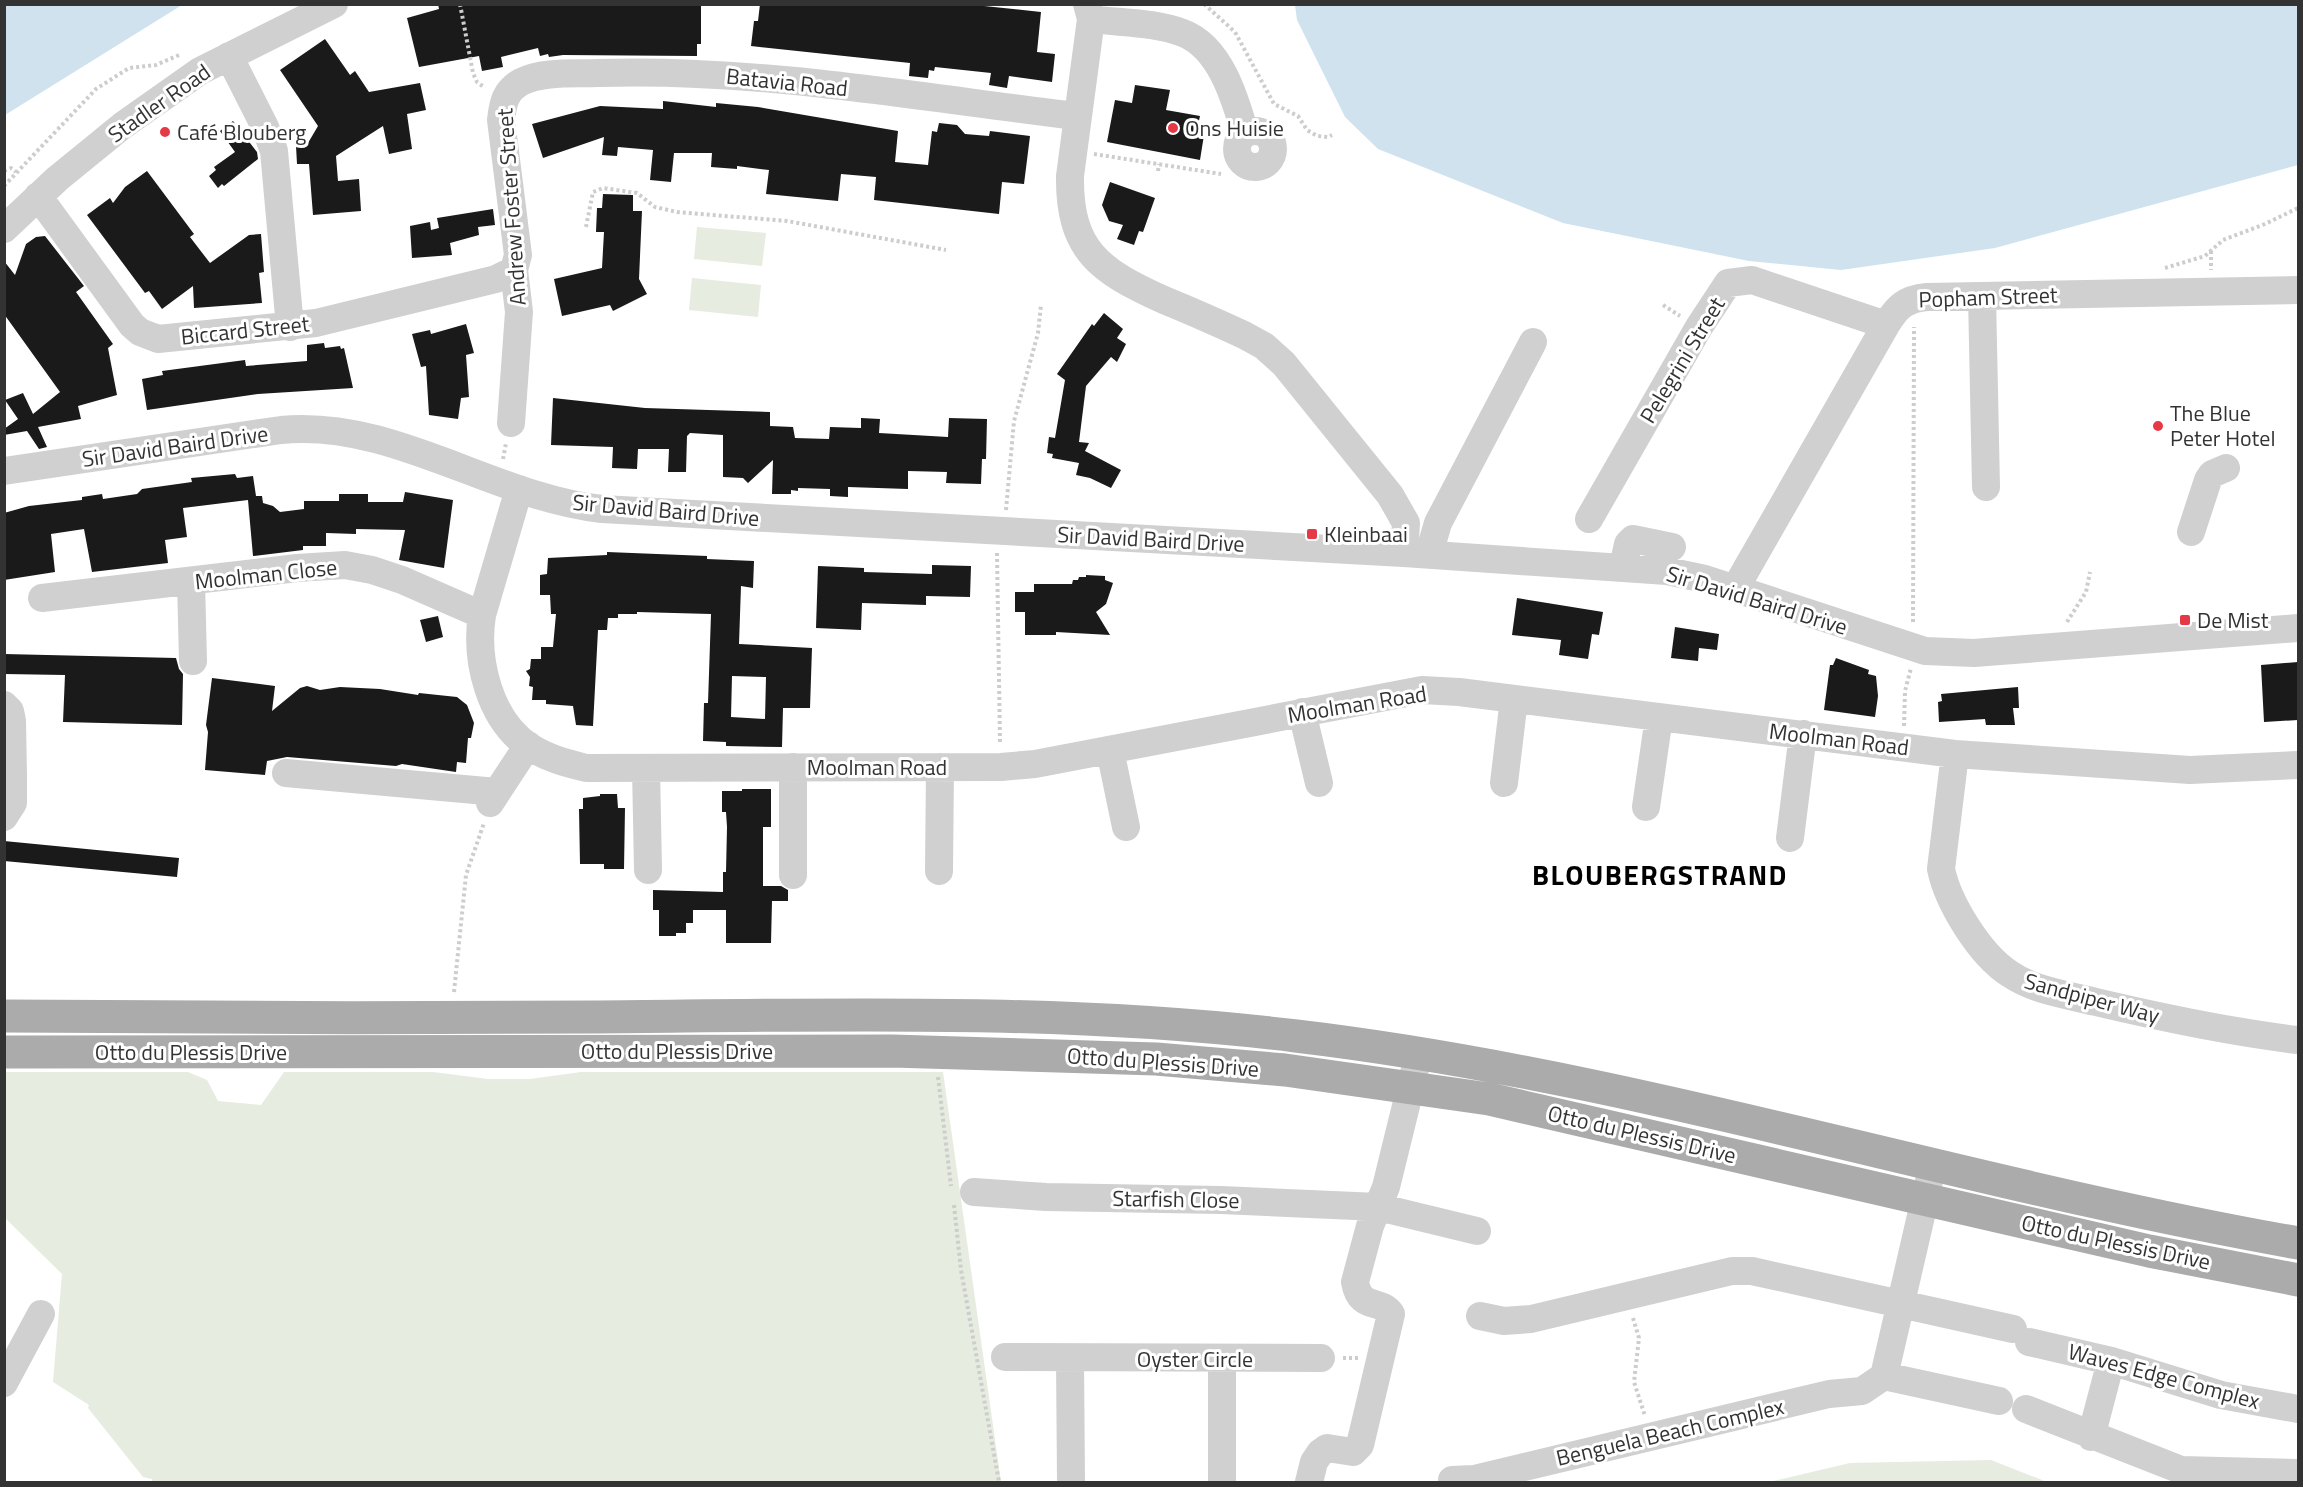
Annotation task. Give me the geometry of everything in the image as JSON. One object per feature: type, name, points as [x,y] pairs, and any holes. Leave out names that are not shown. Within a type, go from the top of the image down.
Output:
[{"type":"main road","name":"Otto du Plessis Drive","points":[[4,1016],[1047,1018],[1160,1023],[1294,1035],[1418,1052],[1553,1077],[2163,1216],[2298,1243]]},
{"type":"main road","points":[[245,1016],[245,1052]]},
{"type":"main road","points":[[891,1016],[892,1051]]},
{"type":"main road","name":"Otto du Plessis Drive","points":[[4,1052],[892,1051],[1156,1059],[1286,1070],[1489,1099],[2149,1251],[2298,1280]]},
{"type":"street","name":"Stadler Road","points":[[4,229],[38,196],[123,126],[200,71],[334,4]]},
{"type":"street","points":[[1245,133],[1226,80],[1209,51],[1198,41],[1169,28],[1089,12],[1070,202],[1080,237],[1105,269],[1123,280],[1264,346],[1284,364],[1390,495],[1406,524],[1416,553]]},
{"type":"street","points":[[230,56],[265,127],[274,152],[290,327]]},
{"type":"street","name":"Batavia Road","points":[[497,95],[521,82],[551,75],[627,72],[721,75],[1077,116]]},
{"type":"street","name":"Andrew Foster Street","points":[[497,95],[518,255],[514,270],[519,312],[508,432]]},
{"type":"street","name":"Biccard Street","points":[[38,196],[132,325],[149,337],[168,339],[290,327],[496,279],[514,270]]},
{"type":"street","name":"Pelegrini Street","points":[[1589,519],[1699,327],[1728,283],[1752,280],[1886,325]]},
{"type":"street","name":"Popham Street","points":[[1735,589],[1886,325],[1897,308],[1915,298],[2298,290]]},
{"type":"street","points":[[1982,296],[1986,487]]},
{"type":"street","points":[[1416,553],[1438,523],[1533,342]]},
{"type":"street","name":"Sir David Baird Drive","points":[[4,471],[281,430],[317,428],[373,439],[510,479],[579,506],[614,510],[1416,553],[1623,567],[1688,574],[1917,649],[1940,654],[2298,628]]},
{"type":"street","points":[[2191,532],[2208,480],[2212,474],[2226,468]]},
{"type":"street","name":"Moolman Road","points":[[510,479],[479,634],[480,656],[487,684],[498,710],[528,746],[562,762],[586,768],[1001,767],[1035,764],[1422,690],[1514,699],[1955,754],[2190,770],[2298,765]]},
{"type":"street","points":[[1623,567],[1628,544],[1633,539],[1672,547]]},
{"type":"street","name":"Moolman Close","points":[[42,598],[297,568],[345,566],[372,570],[402,580],[482,615]]},
{"type":"street","points":[[191,581],[193,662]]},
{"type":"street","points":[[1504,783],[1514,699]]},
{"type":"street","points":[[4,705],[10,711],[12,721],[9,774],[13,803],[4,817]]},
{"type":"street","points":[[1302,712],[1319,783]]},
{"type":"street","points":[[1646,807],[1659,717]]},
{"type":"street","points":[[1790,838],[1803,734]]},
{"type":"street","points":[[286,773],[494,797],[528,746]]},
{"type":"street","points":[[1110,750],[1126,827]]},
{"type":"street","name":"Sandpiper Way","points":[[1955,754],[1941,869],[1944,884],[1952,902],[1981,945],[1999,966],[2024,983],[2049,991],[2201,1026],[2286,1039]]},
{"type":"street","points":[[793,767],[793,875]]},
{"type":"street","points":[[939,871],[940,767]]},
{"type":"street","points":[[646,768],[648,870]]},
{"type":"street","points":[[1309,1482],[1314,1462],[1327,1448],[1353,1452],[1360,1446],[1391,1314],[1388,1310],[1368,1304],[1360,1297],[1355,1282],[1370,1226],[1382,1197],[1411,1088],[1418,1052]]},
{"type":"street","points":[[1934,1164],[1901,1294],[1884,1376],[1999,1401]]},
{"type":"street","name":"Starfish Close","points":[[960,1192],[1046,1197],[1221,1200],[1382,1197],[1477,1231]]},
{"type":"street","points":[[1480,1316],[1504,1321],[1518,1321],[1732,1271],[1752,1271],[1901,1294]]},
{"type":"street","name":"Waves Edge Complex","points":[[1901,1294],[2021,1335],[2221,1395],[2298,1409]]},
{"type":"street","points":[[4,1383],[41,1314]]},
{"type":"street","name":"Oyster Circle","points":[[1005,1358],[1222,1360],[1321,1358]]},
{"type":"street","points":[[1070,1359],[1071,1482]]},
{"type":"street","points":[[1222,1360],[1222,1482]]},
{"type":"street","points":[[2091,1437],[2111,1361]]},
{"type":"street","name":"Benguela Beach Complex","points":[[1452,1479],[1474,1479],[1829,1394],[1862,1391],[1884,1376]]},
{"type":"street","points":[[2026,1409],[2091,1437],[2181,1470],[2298,1473]]},
{"type":"path","points":[[460,4],[473,73],[477,82],[497,95]]},
{"type":"path","points":[[1204,4],[1235,32],[1274,104],[1298,116],[1306,130],[1317,136],[1332,135]]},
{"type":"path","points":[[4,186],[96,90],[129,68],[156,65],[188,52]]},
{"type":"path","points":[[1086,153],[1221,174]]},
{"type":"path","points":[[1158,171],[1159,164]]},
{"type":"path","points":[[4,171],[11,168],[16,172]]},
{"type":"path","points":[[586,227],[593,192],[603,188],[637,193],[656,207],[677,212],[787,221],[946,250]]},
{"type":"path","points":[[2156,271],[2198,258],[2211,251],[2223,240],[2298,208]]},
{"type":"path","points":[[2211,251],[2211,262]]},
{"type":"path","points":[[1913,626],[1915,298]]},
{"type":"path","points":[[1006,505],[1014,421],[1038,333],[1041,305]]},
{"type":"path","points":[[1663,305],[1670,311]]},
{"type":"path","points":[[508,432],[510,479]]},
{"type":"path","points":[[996,531],[1001,767]]},
{"type":"path","points":[[2067,623],[2086,592],[2090,572]]},
{"type":"path","points":[[1905,748],[1905,691],[1910,672]]},
{"type":"path","points":[[453,996],[466,874],[494,797]]},
{"type":"path","points":[[937,1069],[960,1192],[961,1270],[999,1482]]},
{"type":"path","points":[[1627,1296],[1639,1338],[1634,1382],[1649,1437]]},
{"type":"path","points":[[1321,1358],[1358,1358],[1381,1361]]},
{"type":"shaded area","points":[[697,227],[766,233],[762,266],[694,259]]},
{"type":"shaded area","points":[[692,278],[761,285],[758,317],[689,310]]},
{"type":"shaded area","points":[[5,1072],[188,1072],[207,1080],[218,1101],[261,1105],[284,1072],[433,1072],[488,1079],[530,1079],[581,1072],[943,1072],[1001,1482],[152,1482],[152,1479],[143,1477],[88,1408],[89,1405],[53,1382],[62,1274],[5,1218]]},
{"type":"shaded area","points":[[1991,1460],[2047,1482],[1769,1482],[1850,1463]]},
{"type":"water","points":[[5,4],[182,4],[182,5],[5,115]]},
{"type":"water","points":[[1295,5],[2298,5],[2298,165],[1995,248],[1841,270],[1749,261],[1563,223],[1378,149],[1345,117],[1297,20]]},
{"type":"building","points":[[438,4],[701,4],[701,44],[697,44],[697,56],[563,55],[549,57],[548,54],[540,56],[538,48],[501,57],[503,67],[482,71],[479,56],[419,67],[407,18],[439,9]]},
{"type":"building","points":[[760,4],[965,4],[1041,12],[1037,52],[1055,54],[1052,82],[1009,76],[1007,88],[989,85],[991,73],[935,67],[934,71],[929,70],[928,78],[909,76],[910,63],[751,46],[754,21],[758,21]]},
{"type":"building","points":[[325,39],[350,75],[355,71],[369,92],[420,83],[426,110],[407,114],[412,149],[389,154],[383,126],[336,156],[338,181],[359,179],[361,211],[313,215],[309,164],[297,164],[296,146],[308,143],[318,126],[280,70]]},
{"type":"building","points":[[1135,85],[1170,90],[1166,110],[1200,116],[1196,134],[1204,135],[1200,160],[1107,142],[1115,100],[1132,103]]},
{"type":"building","points":[[663,101],[716,107],[716,103],[758,107],[898,131],[895,162],[928,165],[932,131],[937,132],[939,123],[957,125],[965,134],[989,136],[990,131],[1030,136],[1024,184],[1002,182],[999,214],[874,200],[876,177],[841,174],[838,201],[766,194],[769,170],[737,166],[737,169],[711,167],[712,153],[674,153],[671,182],[650,180],[653,150],[618,147],[617,156],[602,155],[604,137],[543,158],[532,124],[600,106],[663,109]]},
{"type":"building","points":[[233,121],[257,152],[258,159],[224,186],[222,184],[218,188],[209,176],[216,170],[214,167],[235,152],[220,131]]},
{"type":"building","points":[[147,171],[194,234],[190,237],[210,263],[249,235],[261,234],[264,272],[259,273],[262,303],[194,308],[193,286],[162,309],[149,291],[145,293],[87,215],[110,198],[113,203],[125,187]]},
{"type":"building","points":[[1110,182],[1155,198],[1143,232],[1139,231],[1134,245],[1117,239],[1123,225],[1109,221],[1102,205]]},
{"type":"building","points":[[603,194],[633,195],[633,211],[642,211],[639,279],[647,294],[613,311],[610,305],[562,316],[554,279],[602,268],[604,232],[596,232],[597,208],[602,208]]},
{"type":"building","points":[[493,209],[495,225],[478,227],[479,235],[450,243],[452,255],[412,258],[410,226],[430,222],[431,230],[439,228],[437,218]]},
{"type":"building","points":[[45,236],[84,286],[76,292],[113,344],[108,348],[117,395],[78,406],[81,419],[38,427],[47,447],[39,449],[27,431],[4,435],[4,429],[18,419],[5,400],[23,393],[33,414],[60,392],[4,314],[4,261],[15,275],[26,244],[36,237]]},
{"type":"building","points":[[1104,313],[1123,329],[1117,338],[1126,344],[1117,362],[1111,357],[1086,386],[1079,442],[1089,443],[1085,451],[1121,470],[1111,488],[1090,478],[1076,475],[1079,463],[1052,458],[1053,454],[1047,453],[1049,437],[1055,438],[1065,380],[1057,374],[1092,324],[1094,326]]},
{"type":"building","points":[[466,324],[474,353],[466,355],[469,397],[461,398],[458,419],[429,415],[426,366],[421,367],[412,334],[430,330],[431,334]]},
{"type":"building","points":[[324,343],[325,348],[340,346],[341,349],[344,348],[353,388],[258,394],[147,410],[142,379],[163,375],[162,371],[245,360],[246,366],[307,361],[307,345]]},
{"type":"building","points":[[553,398],[645,408],[770,412],[770,426],[793,427],[795,438],[829,439],[830,427],[861,428],[861,418],[880,419],[879,433],[948,437],[949,418],[987,419],[986,459],[982,459],[981,484],[946,483],[947,472],[908,471],[908,489],[848,487],[848,497],[830,496],[830,489],[798,488],[798,491],[791,490],[791,494],[772,494],[773,460],[748,483],[743,478],[723,477],[723,435],[690,433],[687,436],[686,472],[668,472],[669,449],[638,449],[637,469],[612,468],[613,447],[551,445]]},
{"type":"building","points":[[235,474],[237,478],[253,476],[256,496],[262,496],[263,503],[273,506],[280,512],[304,509],[304,501],[339,501],[339,494],[368,494],[368,502],[403,502],[405,492],[453,500],[444,568],[399,560],[405,530],[356,529],[356,534],[326,533],[326,546],[303,546],[303,550],[253,556],[248,500],[183,508],[187,537],[165,540],[168,563],[92,572],[84,529],[51,534],[55,572],[4,580],[4,513],[29,506],[82,500],[82,497],[102,494],[103,499],[137,494],[142,489],[192,482],[191,478]]},
{"type":"building","points":[[607,552],[707,556],[707,559],[754,561],[753,588],[741,586],[739,644],[812,648],[810,708],[783,708],[782,747],[726,746],[726,742],[703,741],[704,703],[708,703],[711,614],[637,612],[637,614],[618,614],[618,618],[608,618],[607,630],[598,630],[593,726],[576,725],[573,706],[546,704],[546,700],[532,700],[533,687],[529,686],[530,677],[526,671],[530,669],[531,659],[541,659],[541,647],[553,647],[556,614],[551,614],[550,595],[540,595],[540,575],[547,574],[548,558],[607,555]],"holes":[[[732,676],[766,677],[765,719],[731,717]]]},
{"type":"building","points":[[932,565],[971,566],[970,597],[926,596],[926,605],[862,603],[861,630],[816,628],[818,566],[864,568],[864,572],[932,574]]},
{"type":"building","points":[[1086,575],[1105,576],[1105,580],[1113,583],[1106,604],[1096,612],[1110,635],[1056,632],[1056,635],[1025,635],[1025,612],[1015,612],[1015,592],[1034,592],[1034,584],[1072,584],[1073,580],[1086,577]]},
{"type":"building","points":[[1517,598],[1603,612],[1599,635],[1592,634],[1588,659],[1559,655],[1561,640],[1512,635]]},
{"type":"building","points":[[438,616],[443,637],[426,642],[420,620]]},
{"type":"building","points":[[1675,627],[1719,634],[1717,650],[1699,648],[1698,661],[1671,658]]},
{"type":"building","points":[[4,654],[176,658],[183,674],[182,725],[63,722],[65,675],[4,674]]},
{"type":"building","points":[[1836,658],[1869,670],[1868,674],[1876,676],[1878,696],[1875,717],[1824,710],[1830,665],[1833,665]]},
{"type":"building","points":[[2298,662],[2298,720],[2264,722],[2261,665]]},
{"type":"building","points":[[212,678],[275,686],[272,711],[300,688],[307,686],[320,690],[340,687],[380,689],[418,695],[419,693],[457,697],[467,705],[474,723],[471,738],[468,738],[466,763],[457,762],[456,772],[402,764],[396,766],[287,757],[267,761],[265,775],[205,770],[208,732],[206,725]]},
{"type":"building","points":[[2018,687],[2019,708],[2013,708],[2015,725],[1986,725],[1985,719],[1939,722],[1938,702],[1942,701],[1941,694]]},
{"type":"building","points":[[742,789],[771,789],[771,827],[763,827],[763,886],[781,886],[788,890],[788,901],[772,901],[771,943],[726,943],[726,910],[693,910],[693,923],[686,923],[686,933],[676,933],[676,936],[659,936],[659,910],[653,910],[653,890],[723,892],[727,827],[726,812],[722,812],[722,791],[742,791]]},
{"type":"building","points":[[600,794],[617,794],[618,808],[625,808],[624,869],[604,869],[604,864],[580,864],[579,809],[583,809],[583,798],[600,796]]},
{"type":"building","points":[[4,841],[179,858],[177,877],[4,861]]},
{"type":"place","name":"Ons Huisie","points":[[1173,128]]},
{"type":"place","name":"Café Blouberg","points":[[165,132]]},
{"type":"place","name":"The Blue Peter Hotel","points":[[2158,426]]},
{"type":"place","name":"Kleinbaai","points":[[1312,534]]},
{"type":"place","name":"De Mist","points":[[2185,620]]},
{"type":"district","name":"BLOUBERGSTRAND","points":[[1660,875]]}]
